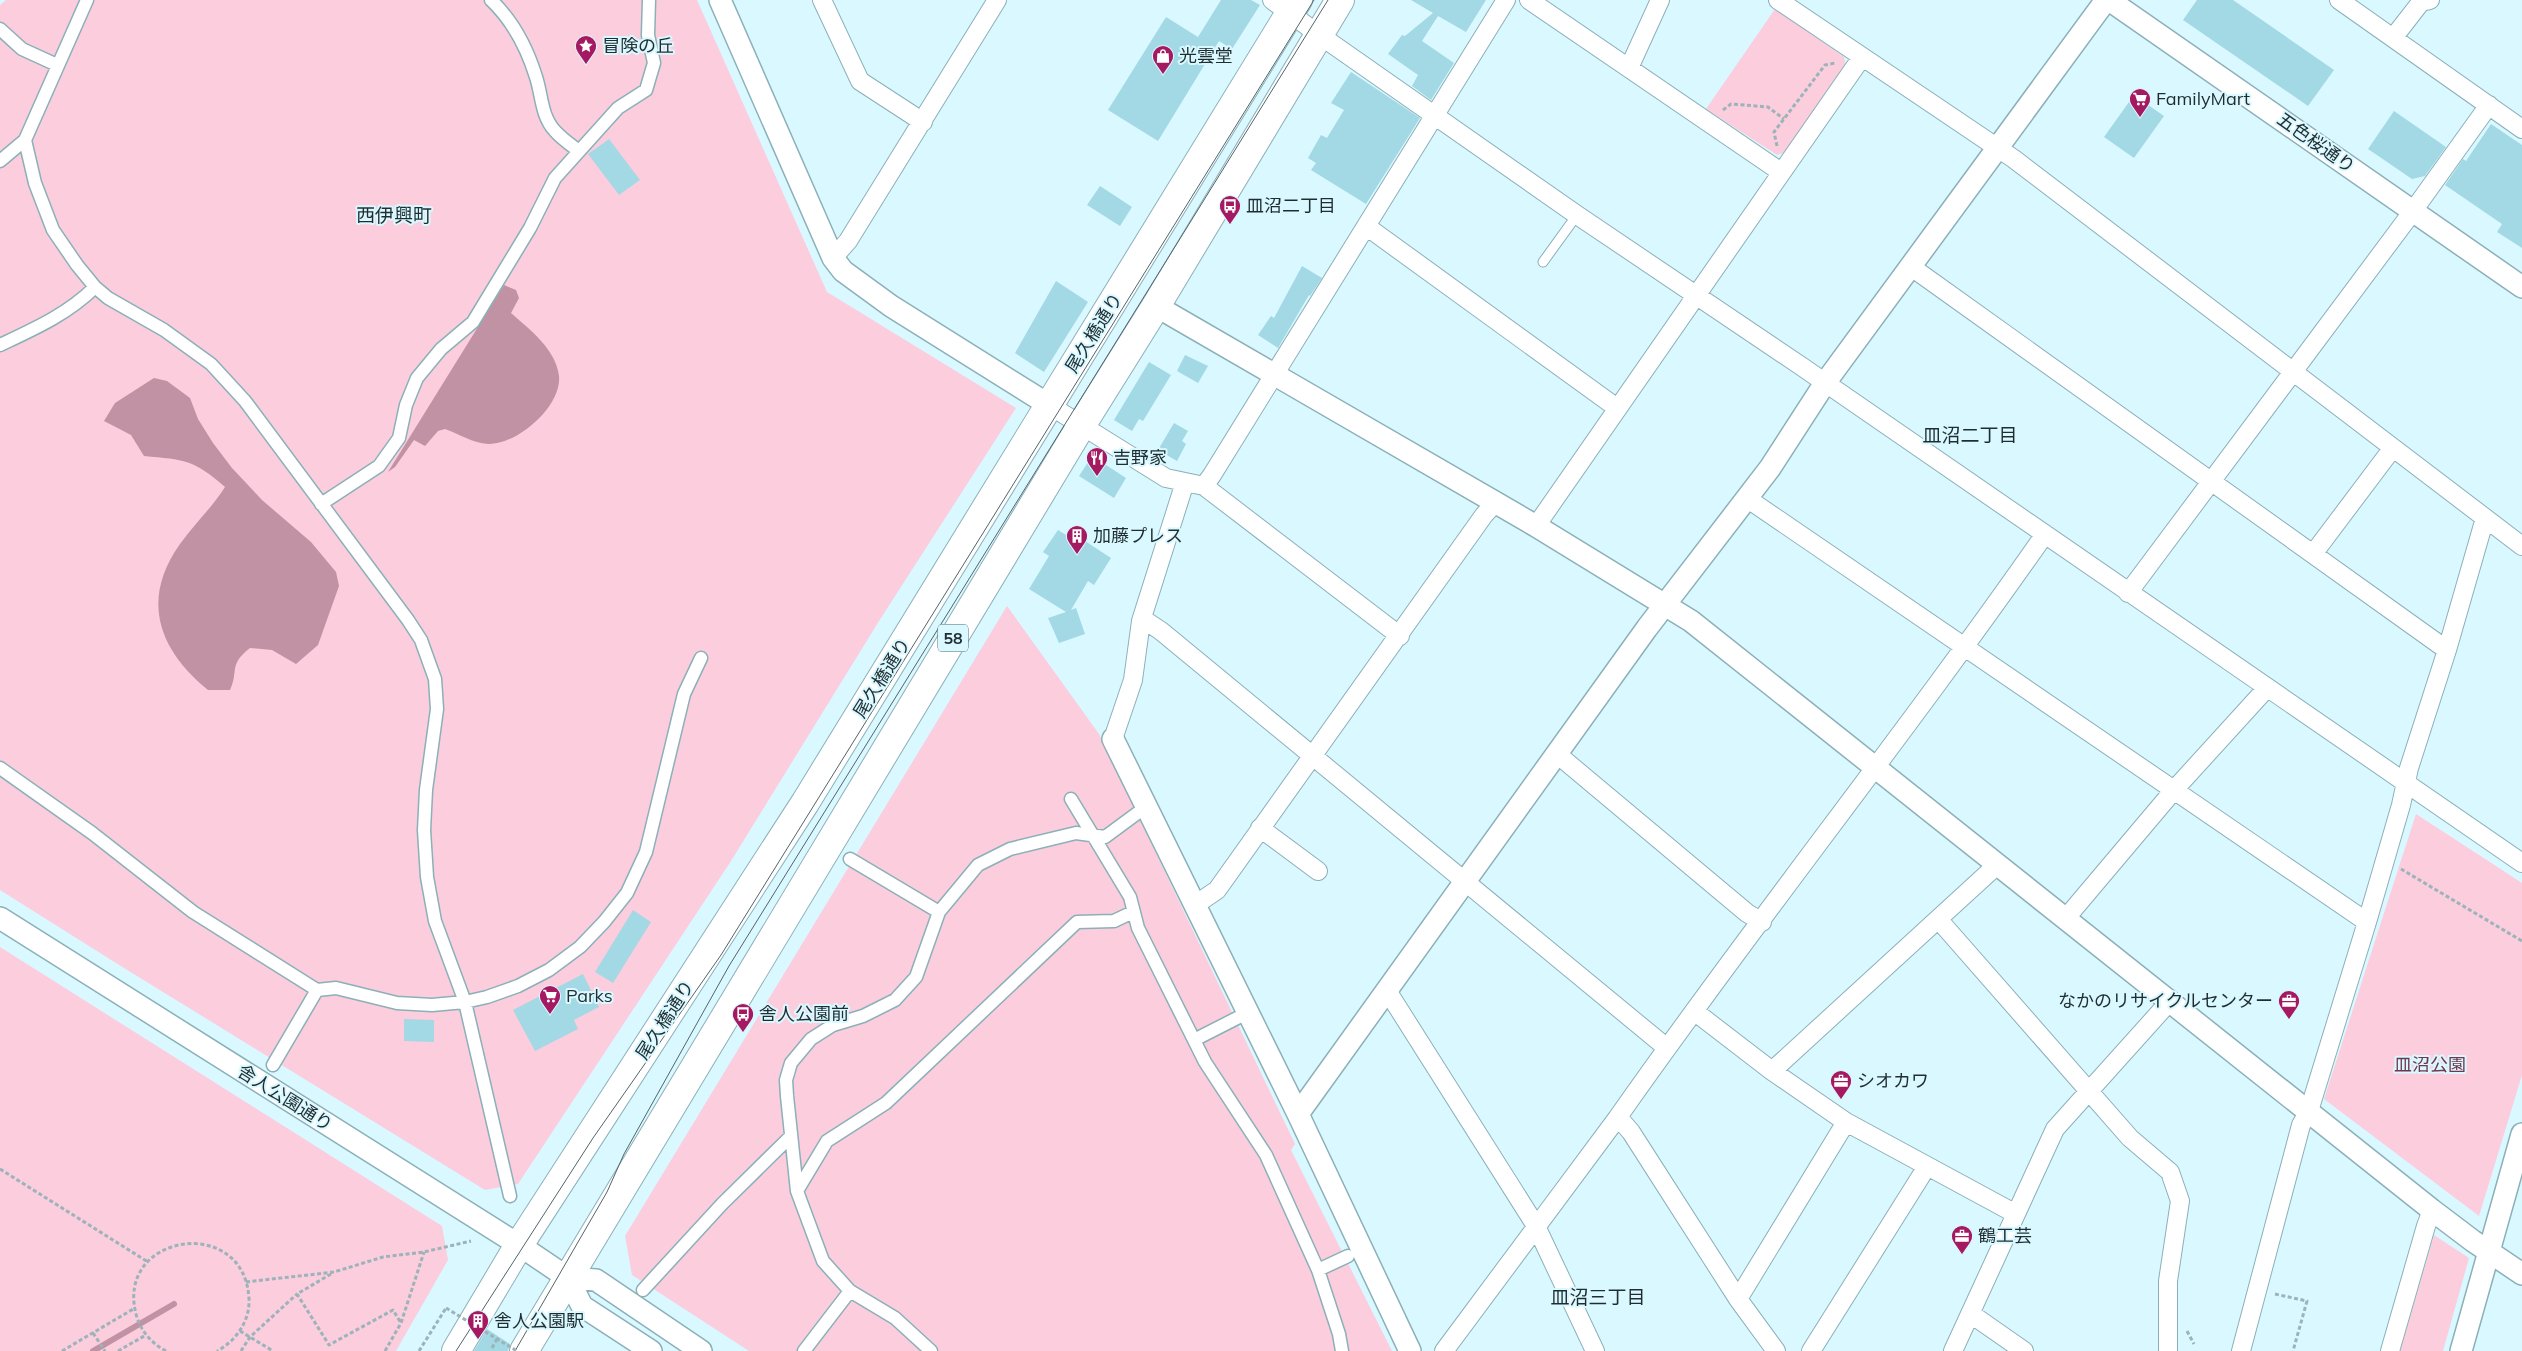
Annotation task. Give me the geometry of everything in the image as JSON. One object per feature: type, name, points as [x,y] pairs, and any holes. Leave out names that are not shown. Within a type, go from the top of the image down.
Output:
[{"type":"main road","name":"58","points":[[524,1351],[1340,0]]},
{"type":"main road","name":"尾久橋通り","points":[[456,1351],[520,1246],[806,803],[1049,405],[1287,4]]},
{"type":"street","points":[[0,161],[24,140],[87,0]]},
{"type":"street","points":[[491,0],[501,10],[528,54],[536,79],[542,110],[554,130],[579,151]]},
{"type":"street","points":[[321,504],[379,466],[399,438],[406,405],[417,378],[441,349],[473,322],[530,228],[555,178],[618,108],[646,90],[654,63],[648,35],[649,0]]},
{"type":"street","points":[[720,0],[833,258],[843,271],[891,306],[1166,478],[1204,486],[1400,636]]},
{"type":"street","points":[[822,0],[860,81],[923,122]]},
{"type":"street","points":[[833,258],[848,241],[997,0]]},
{"type":"street","points":[[1204,486],[1506,0]]},
{"type":"street","points":[[1529,0],[1781,172]]},
{"type":"street","points":[[1629,68],[1660,0]]},
{"type":"street","points":[[1778,0],[1997,147],[2522,546]]},
{"type":"street","points":[[1298,1114],[1388,992],[1664,605],[1770,468],[1825,383],[1910,266],[2108,0]]},
{"type":"street","name":"五色桜通り","points":[[2108,0],[2522,287]]},
{"type":"street","points":[[2339,0],[2522,129]]},
{"type":"street","points":[[2393,38],[2421,2],[2430,0]]},
{"type":"street","points":[[1287,4],[1318,34],[1577,215],[1825,383],[2266,689],[2522,863]]},
{"type":"street","points":[[0,29],[22,48],[57,64]]},
{"type":"street","points":[[1536,526],[1862,57]]},
{"type":"street","points":[[2128,593],[2489,106]]},
{"type":"street","points":[[24,140],[35,183],[53,230],[77,265],[95,287],[108,298],[164,330],[211,364],[245,401],[421,640],[435,679],[437,709],[426,790],[424,830],[427,878],[436,921],[465,1002],[510,1196]]},
{"type":"street","points":[[1366,226],[1617,408]]},
{"type":"street","points":[[1910,266],[2446,650]]},
{"type":"street","points":[[0,346],[78,304],[95,287]]},
{"type":"street","points":[[1156,306],[1536,526],[1691,621],[1875,769],[2309,1110],[2432,1210],[2488,1252],[2522,1274]]},
{"type":"street","points":[[2312,554],[2392,449]]},
{"type":"street","points":[[1185,482],[1141,621],[1133,680],[1113,739],[1298,1114],[1410,1351]]},
{"type":"street","points":[[1748,498],[2367,922]]},
{"type":"street","points":[[1195,905],[1217,890],[1400,636],[1484,515],[1495,503]]},
{"type":"street","points":[[2241,1351],[2301,1125],[2309,1110],[2386,860],[2406,783],[2485,518]]},
{"type":"street","points":[[1444,1351],[1875,769],[2045,534]]},
{"type":"street","points":[[1141,621],[1149,623],[1162,631],[1667,1048]]},
{"type":"street","points":[[0,768],[92,833],[194,912],[317,990],[336,988],[397,1003],[432,1005],[465,1002],[487,997],[518,986],[549,970],[580,947],[604,922],[627,893],[646,852],[684,694],[701,658]]},
{"type":"street","points":[[2066,918],[2174,790],[2266,689]]},
{"type":"street","points":[[1557,754],[1748,913],[1762,922]]},
{"type":"street","points":[[1071,799],[1130,897],[1138,928],[1205,1062],[1266,1156],[1318,1270],[1339,1334],[1342,1351]]},
{"type":"street","points":[[931,1351],[895,1318],[850,1291],[822,1261],[797,1191],[790,1137],[786,1080],[791,1063],[811,1039],[833,1025],[863,1016],[895,1000],[916,977],[939,912],[978,865],[1010,849],[1076,833],[1105,837],[1147,806]]},
{"type":"street","points":[[1260,828],[1318,871]]},
{"type":"street","points":[[850,859],[939,912]]},
{"type":"street","points":[[1772,1071],[1997,865]]},
{"type":"street","points":[[797,1191],[827,1141],[886,1103],[1077,922],[1114,921],[1133,912]]},
{"type":"street","name":"舎人公園通り","points":[[0,918],[568,1278],[596,1280],[701,1351]]},
{"type":"street","points":[[1938,919],[2088,1093],[2130,1138],[2170,1172],[2180,1201],[2168,1282],[2168,1351]]},
{"type":"street","points":[[273,1065],[317,990]]},
{"type":"street","points":[[1388,992],[1536,1226],[1595,1351]]},
{"type":"street","points":[[1953,1351],[2055,1129],[2170,1001]]},
{"type":"street","points":[[1694,1011],[1772,1071],[1846,1122],[1926,1168],[2016,1214]]},
{"type":"street","points":[[1194,1040],[1247,1012]]},
{"type":"street","points":[[1618,1117],[1631,1132],[1738,1300],[1776,1351]]},
{"type":"street","points":[[1738,1300],[1846,1122]]},
{"type":"street","points":[[2460,1351],[2522,1134]]},
{"type":"street","points":[[644,1290],[722,1204],[790,1137]]},
{"type":"street","points":[[1811,1351],[1926,1168]]},
{"type":"street","points":[[2390,1351],[2432,1210]]},
{"type":"street","points":[[1318,1270],[1348,1256]]},
{"type":"street","name":"舎人公園通り","points":[[568,1278],[582,1306],[651,1351]]},
{"type":"street","points":[[804,1351],[850,1291]]},
{"type":"street","points":[[1971,1314],[2024,1351]]},
{"type":"lane","points":[[1542,262],[1577,215]]},
{"type":"path","points":[[1781,172],[1774,132],[1825,65]]},
{"type":"path","points":[[1714,126],[1724,110],[1731,104],[1768,107],[1784,118]]},
{"type":"path","points":[[2386,860],[2522,941]]},
{"type":"path","points":[[0,1169],[148,1262]]},
{"type":"path","points":[[246,1282],[334,1272],[382,1256],[424,1252],[471,1241]]},
{"type":"path","points":[[166,1351],[157,1346],[146,1335],[138,1320],[134,1308],[136,1284],[148,1262],[157,1254],[173,1246],[190,1242],[203,1243],[224,1253],[241,1271],[246,1282],[249,1302],[248,1313],[240,1331],[232,1340],[217,1351]]},
{"type":"path","points":[[385,1351],[401,1323],[424,1252]]},
{"type":"path","points":[[241,1351],[250,1337],[297,1294],[334,1272]]},
{"type":"path","points":[[2257,1289],[2307,1301],[2293,1351]]},
{"type":"path","points":[[297,1294],[329,1345],[393,1310],[401,1323]]},
{"type":"path","points":[[62,1351],[134,1308]]},
{"type":"path","points":[[419,1351],[446,1308],[518,1351]]},
{"type":"path","points":[[240,1331],[273,1351]]},
{"type":"path","points":[[93,1333],[105,1351]]},
{"type":"path","points":[[118,1351],[146,1335]]},
{"type":"path","points":[[492,1348],[497,1339]]},
{"type":"green space","points":[[6,0],[697,0],[827,292],[1016,408],[879,621],[731,861],[518,1184],[485,1190],[0,890],[0,5]]},
{"type":"green space","points":[[1775,9],[1844,57],[1846,66],[1786,152],[1777,155],[1706,109]]},
{"type":"green space","points":[[1007,606],[1099,734],[1295,1144],[1291,1150],[1392,1351],[749,1351],[632,1275],[625,1236]]},
{"type":"green space","name":"皿沼公園","points":[[2416,814],[2522,883],[2522,1075],[2479,1216],[2324,1099]]},
{"type":"green space","points":[[0,947],[442,1226],[448,1260],[396,1351],[0,1351]]},
{"type":"green space","points":[[2434,1235],[2469,1258],[2443,1351],[2400,1351]]},
{"type":"shaded area","points":[[504,285],[516,290],[519,298],[511,313],[541,340],[557,366],[559,376],[558,388],[546,411],[524,431],[499,443],[477,442],[445,429],[438,431],[425,446],[414,440],[395,467],[388,472]]},
{"type":"shaded area","points":[[154,378],[167,381],[190,398],[198,419],[232,468],[262,500],[311,542],[336,572],[339,586],[318,645],[296,664],[272,650],[250,648],[236,664],[230,690],[208,690],[191,675],[177,658],[167,641],[161,623],[158,604],[161,585],[168,565],[180,544],[225,487],[205,471],[188,462],[144,456],[131,435],[104,421],[115,403]]},
{"type":"building","points":[[1221,0],[1251,0],[1260,5],[1232,49],[1219,41],[1158,141],[1108,110],[1166,17],[1198,37]]},
{"type":"building","points":[[1411,0],[1486,0],[1466,32],[1438,16],[1422,41],[1454,63],[1431,100],[1412,86],[1418,75],[1388,54],[1402,35],[1405,36],[1433,13]]},
{"type":"building","points":[[2197,0],[2233,0],[2334,70],[2308,106],[2183,20]]},
{"type":"building","points":[[1351,72],[1420,118],[1366,204],[1311,170],[1316,163],[1308,158],[1321,135],[1327,138],[1344,110],[1331,103]]},
{"type":"building","points":[[2134,95],[2164,116],[2134,158],[2104,137]]},
{"type":"building","points":[[2394,111],[2446,147],[2425,176],[2412,179],[2368,149]]},
{"type":"building","points":[[2491,124],[2522,145],[2522,248],[2497,232],[2502,224],[2445,185],[2463,159],[2466,161]]},
{"type":"building","points":[[609,139],[640,180],[619,195],[588,154]]},
{"type":"building","points":[[1100,186],[1132,207],[1120,226],[1087,205]]},
{"type":"building","points":[[1302,266],[1322,278],[1309,295],[1278,348],[1258,335],[1271,316],[1274,318]]},
{"type":"building","points":[[1056,281],[1088,302],[1044,372],[1015,353]]},
{"type":"building","points":[[1185,355],[1208,366],[1198,383],[1177,371]]},
{"type":"building","points":[[1149,362],[1171,375],[1143,421],[1139,419],[1132,431],[1114,420]]},
{"type":"building","points":[[1174,423],[1188,431],[1182,441],[1186,444],[1177,461],[1158,450]]},
{"type":"building","points":[[1092,456],[1126,478],[1114,498],[1079,476]]},
{"type":"building","points":[[1058,530],[1079,543],[1082,539],[1111,558],[1094,585],[1088,581],[1071,610],[1076,608],[1085,634],[1059,643],[1048,618],[1066,612],[1029,589],[1049,556],[1043,552]]},
{"type":"building","points":[[633,910],[651,922],[613,983],[595,972]]},
{"type":"building","name":"Parks","points":[[583,974],[599,1007],[574,1020],[578,1029],[535,1051],[513,1010]]},
{"type":"building","points":[[404,1019],[434,1020],[434,1042],[404,1041]]},
{"type":"building","points":[[487,1329],[510,1344],[508,1351],[474,1351]]},
{"type":"waterway","points":[[93,1351],[174,1304]]},
{"type":"tram line","points":[[456,1351],[593,1138],[721,955],[1314,0]]},
{"type":"tram line","points":[[515,1351],[607,1192],[624,1154],[729,966],[1328,0]]},
{"type":"place","name":"冒険の丘","points":[[586,65]]},
{"type":"place","name":"光雲堂","points":[[1163,75]]},
{"type":"place","name":"FamilyMart","points":[[2140,118]]},
{"type":"place","name":"皿沼二丁目","points":[[1230,225]]},
{"type":"place","name":"吉野家","points":[[1097,477]]},
{"type":"place","name":"加藤プレス","points":[[1077,555]]},
{"type":"place","name":"Parks","points":[[550,1015]]},
{"type":"place","name":"なかのリサイクルセンター","points":[[2289,1020]]},
{"type":"place","name":"舎人公園前","points":[[743,1033]]},
{"type":"place","name":"シオカワ","points":[[1841,1100]]},
{"type":"place","name":"鶴工芸","points":[[1962,1255]]},
{"type":"place","name":"舎人公園駅","points":[[478,1340]]},
{"type":"district","name":"西伊興町","points":[[394,215]]},
{"type":"district","name":"皿沼二丁目","points":[[1970,435]]},
{"type":"district","name":"皿沼三丁目","points":[[1598,1297]]}]
